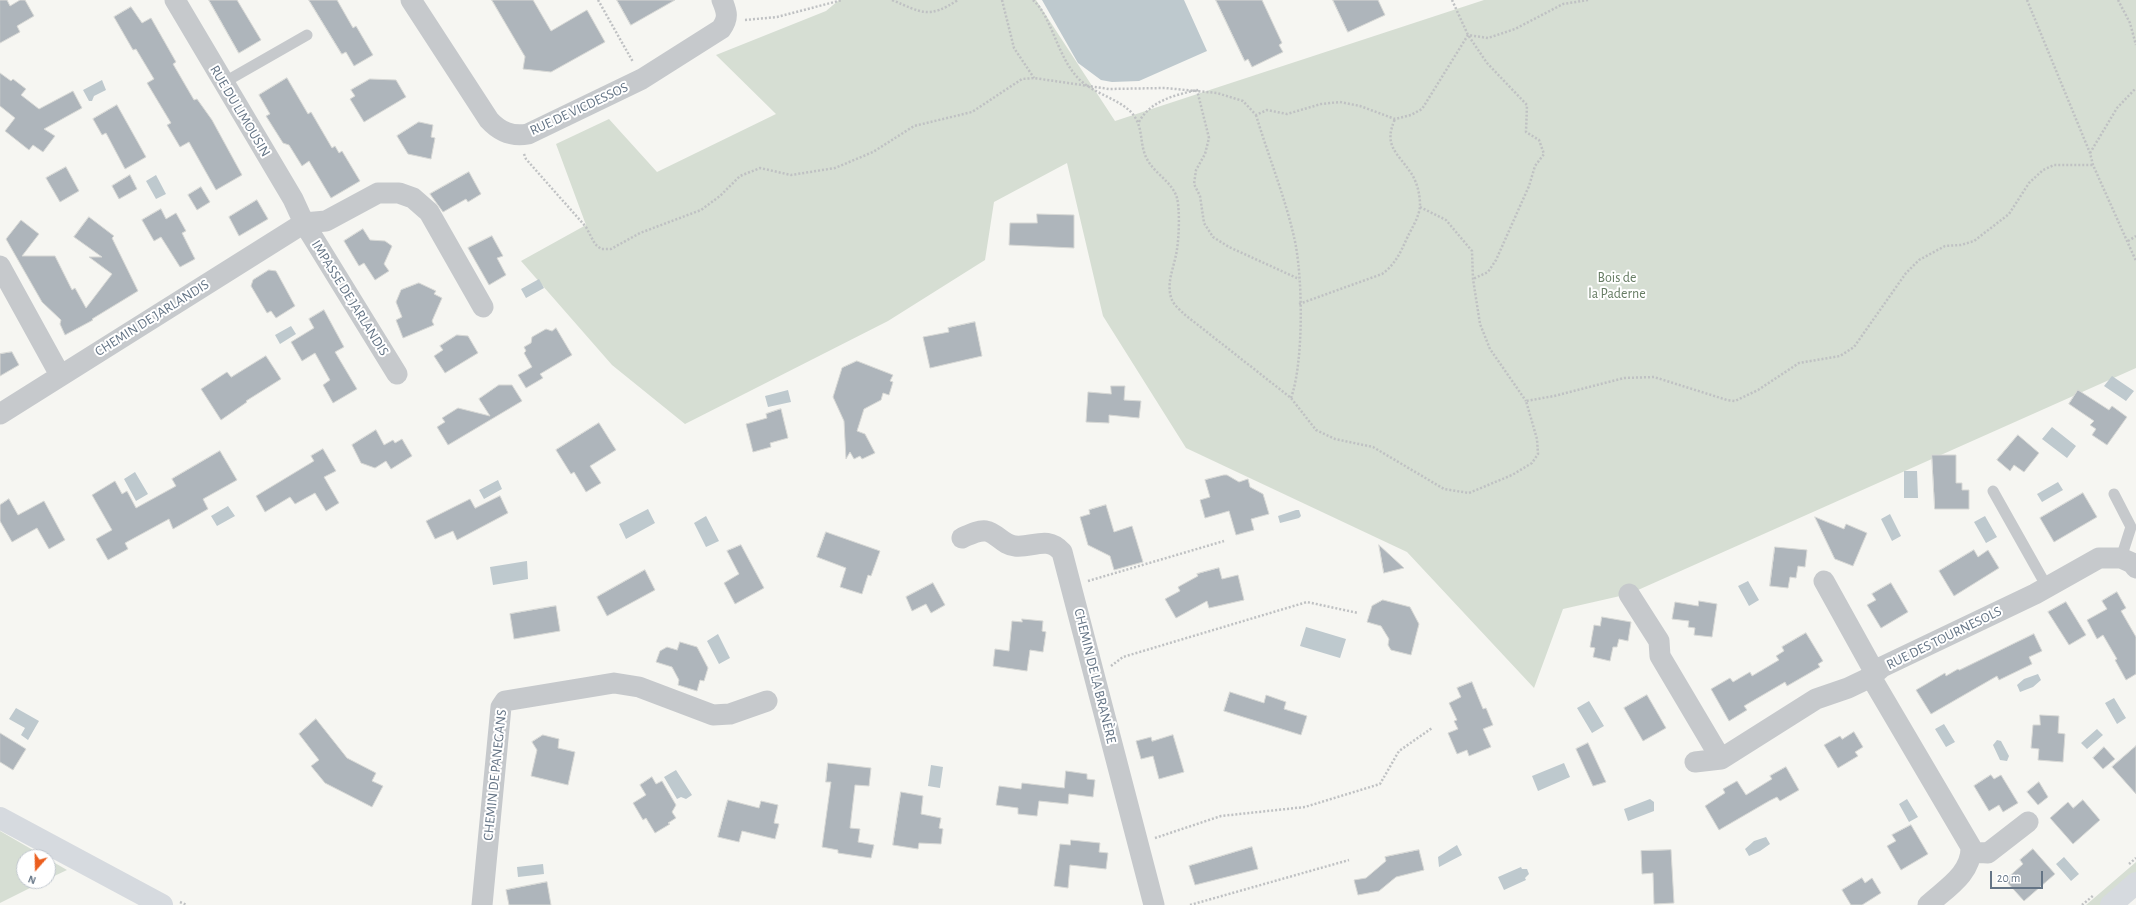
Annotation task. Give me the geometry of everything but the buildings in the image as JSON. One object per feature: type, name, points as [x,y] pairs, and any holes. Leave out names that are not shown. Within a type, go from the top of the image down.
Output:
[{"type":"street","name":"RUE DU LIMOUSIN","points":[[175,0],[223,83],[294,199],[304,223]]},
{"type":"street","name":"RUE DE VICDESSOS","points":[[411,0],[489,120],[501,131],[519,136],[528,134],[642,79],[721,29],[727,21]]},
{"type":"street","points":[[722,0],[727,13],[727,21]]},
{"type":"street","points":[[304,223],[326,221],[378,193],[399,193],[413,198],[429,212],[483,307]]},
{"type":"street","name":"IMPASSE DE JARLANDIS","points":[[304,223],[397,374]]},
{"type":"street","name":"CHEMIN DE JARLANDIS","points":[[0,414],[304,223]]},
{"type":"street","points":[[0,266],[60,375]]},
{"type":"street","name":"CHEMIN DE LA BRANÈRE","points":[[962,538],[985,531],[993,533],[1006,544],[1016,546],[1038,543],[1056,545],[1065,559],[1154,905]]},
{"type":"street","name":"RUE DES TOURNESOLS","points":[[1971,852],[1970,843],[1873,675],[1888,664],[2047,587],[2099,558],[2128,563]]},
{"type":"street","points":[[1694,762],[1721,759],[1816,699],[1848,688],[1873,675],[1824,581]]},
{"type":"street","points":[[1629,594],[1659,641],[1660,656],[1721,759]]},
{"type":"street","name":"CHEMIN DE PANEGANS","points":[[482,905],[501,707],[505,701],[614,683],[639,688],[713,715],[730,714],[767,701]]},
{"type":"street","points":[[0,818],[162,905]]},
{"type":"street","points":[[1928,905],[1964,872],[1970,862],[1971,852],[1988,853],[2028,822]]},
{"type":"street","points":[[2111,905],[2136,883]]},
{"type":"lane","points":[[223,83],[307,35]]},
{"type":"lane","points":[[1993,491],[2047,587]]},
{"type":"lane","points":[[2114,494],[2131,527],[2128,563]]},
{"type":"path","points":[[598,0],[642,79]]},
{"type":"path","points":[[727,21],[777,17],[842,0]]},
{"type":"path","points":[[892,0],[929,13],[938,11],[958,0]]},
{"type":"path","points":[[1002,0],[1014,48],[1034,78]]},
{"type":"path","points":[[1033,0],[1040,6],[1060,53],[1078,79],[1130,112],[1139,122],[1146,157],[1152,168],[1171,186],[1177,198],[1177,250],[1171,269],[1170,284],[1172,300],[1184,314],[1291,398],[1316,430],[1335,439],[1373,447],[1444,489],[1469,493],[1512,475],[1532,463],[1538,454],[1537,439],[1526,401],[1490,349],[1480,324],[1473,279],[1472,251],[1461,236],[1446,220],[1420,207]]},
{"type":"path","points":[[1452,0],[1468,36],[1487,63],[1528,105],[1526,132],[1539,140],[1544,154],[1534,166],[1529,186],[1496,260],[1488,272],[1473,279]]},
{"type":"path","points":[[1468,36],[1488,38],[1515,28],[1563,4],[1588,0]]},
{"type":"path","points":[[2027,0],[2090,153],[2093,165],[2136,261]]},
{"type":"path","points":[[2118,0],[2130,23],[2136,45]]},
{"type":"path","points":[[1256,115],[1267,110],[1287,114],[1321,104],[1340,102],[1360,106],[1395,119],[1411,115],[1422,109],[1468,36]]},
{"type":"path","points":[[519,136],[526,159],[586,227],[595,244],[601,249],[610,249],[640,233],[701,210],[720,196],[740,176],[760,168],[791,175],[835,168],[873,152],[914,126],[972,112],[1022,79],[1034,78],[1109,88],[1197,90],[1217,93],[1243,101],[1256,115],[1295,238],[1299,279],[1300,337],[1296,384],[1291,398]]},
{"type":"path","points":[[2090,153],[2117,108],[2136,88]]},
{"type":"path","points":[[1139,122],[1143,114],[1155,104],[1178,94],[1197,90]]},
{"type":"path","points":[[1197,90],[1209,138],[1205,154],[1196,170],[1194,184],[1200,196],[1204,223],[1213,238],[1229,247],[1299,279]]},
{"type":"path","points":[[1299,304],[1382,274],[1392,266],[1420,207],[1417,184],[1412,174],[1394,152],[1389,141],[1391,128],[1395,119]]},
{"type":"path","points":[[1526,401],[1554,396],[1624,378],[1654,377],[1727,400],[1735,401],[1758,390],[1799,363],[1840,356],[1854,347],[1906,273],[1919,260],[1945,246],[1961,245],[1974,241],[2009,214],[2029,183],[2043,170],[2054,165],[2093,165]]},
{"type":"path","points":[[2128,241],[2136,236]]},
{"type":"path","points":[[1072,586],[1224,542]]},
{"type":"path","points":[[1095,677],[1123,657],[1307,602],[1358,613]]},
{"type":"path","points":[[1138,844],[1221,816],[1305,807],[1380,784],[1399,750],[1432,728]]},
{"type":"path","points":[[1190,905],[1349,860]]},
{"type":"green space","name":"Bois de la Paderne","points":[[839,0],[1036,0],[1115,121],[1484,0],[2136,0],[2136,368],[1629,594],[1563,609],[1534,688],[1407,552],[1186,448],[1103,316],[1067,163],[994,202],[985,260],[888,321],[685,424],[612,365],[521,261],[586,225],[556,144],[609,119],[657,172],[776,114],[716,55],[826,11]]},
{"type":"green space","points":[[0,831],[31,849],[16,849],[16,889],[28,889],[0,903]]},
{"type":"green space","points":[[2136,862],[2136,874],[2100,905],[2086,905]]},
{"type":"green space","points":[[56,864],[67,870],[56,875]]},
{"type":"shaded area","points":[[1042,0],[1184,0],[1207,51],[1139,81],[1112,82],[1101,80],[1078,63]]},
{"type":"shaded area","points":[[102,80],[106,90],[94,96],[92,101],[89,101],[83,90]]},
{"type":"shaded area","points":[[156,175],[166,194],[156,199],[146,181]]},
{"type":"shaded area","points":[[539,279],[544,288],[526,298],[521,289]]},
{"type":"shaded area","points":[[291,326],[296,334],[280,344],[275,335]]},
{"type":"shaded area","points":[[2112,376],[2134,391],[2126,401],[2104,386]]},
{"type":"shaded area","points":[[788,390],[791,402],[768,407],[765,396]]},
{"type":"shaded area","points":[[2052,427],[2076,446],[2067,458],[2042,439]]},
{"type":"shaded area","points":[[1904,471],[1917,471],[1918,498],[1904,498]]},
{"type":"shaded area","points":[[135,472],[148,494],[136,501],[124,479]]},
{"type":"shaded area","points":[[498,480],[502,489],[484,499],[479,490]]},
{"type":"shaded area","points":[[2058,482],[2063,490],[2042,502],[2037,494]]},
{"type":"shaded area","points":[[228,506],[235,516],[217,526],[211,516]]},
{"type":"shaded area","points":[[648,509],[655,523],[626,539],[619,524]]},
{"type":"shaded area","points":[[1299,510],[1301,516],[1299,518],[1280,523],[1278,516]]},
{"type":"shaded area","points":[[1890,514],[1901,536],[1892,541],[1881,519]]},
{"type":"shaded area","points":[[706,516],[719,541],[706,547],[694,523]]},
{"type":"shaded area","points":[[1985,516],[1997,537],[1986,543],[1974,522]]},
{"type":"shaded area","points":[[527,561],[528,579],[493,585],[490,567]]},
{"type":"shaded area","points":[[1748,581],[1759,600],[1749,606],[1738,586]]},
{"type":"shaded area","points":[[1306,627],[1346,639],[1340,658],[1300,646]]},
{"type":"shaded area","points":[[718,634],[730,658],[719,664],[707,641]]},
{"type":"shaded area","points":[[2038,674],[2041,680],[2033,687],[2020,692],[2017,685],[2024,679]]},
{"type":"shaded area","points":[[2114,698],[2126,718],[2117,724],[2105,703]]},
{"type":"shaded area","points":[[1589,701],[1604,726],[1592,733],[1577,708]]},
{"type":"shaded area","points":[[16,708],[39,721],[28,740],[21,735],[25,728],[9,719]]},
{"type":"shaded area","points":[[1944,724],[1955,742],[1946,747],[1935,729]]},
{"type":"shaded area","points":[[2097,729],[2103,735],[2087,749],[2081,743]]},
{"type":"shaded area","points":[[1997,740],[2001,741],[2009,756],[2007,761],[2000,760],[1993,745]]},
{"type":"shaded area","points":[[1564,763],[1570,777],[1538,791],[1532,776]]},
{"type":"shaded area","points":[[931,765],[943,767],[940,788],[928,786]]},
{"type":"shaded area","points":[[676,770],[692,795],[686,799],[681,797],[677,799],[664,777]]},
{"type":"shaded area","points":[[1650,799],[1654,802],[1654,811],[1628,821],[1624,809]]},
{"type":"shaded area","points":[[1907,799],[1918,817],[1909,822],[1899,804]]},
{"type":"shaded area","points":[[1766,837],[1770,844],[1749,856],[1745,849],[1754,841]]},
{"type":"shaded area","points":[[1457,845],[1462,855],[1439,867],[1438,857]]},
{"type":"shaded area","points":[[2064,857],[2079,874],[2071,881],[2056,864]]},
{"type":"shaded area","points":[[543,864],[544,874],[518,877],[517,867]]},
{"type":"shaded area","points":[[1521,867],[1522,869],[1527,869],[1529,874],[1525,878],[1526,880],[1504,890],[1498,877]]}]
